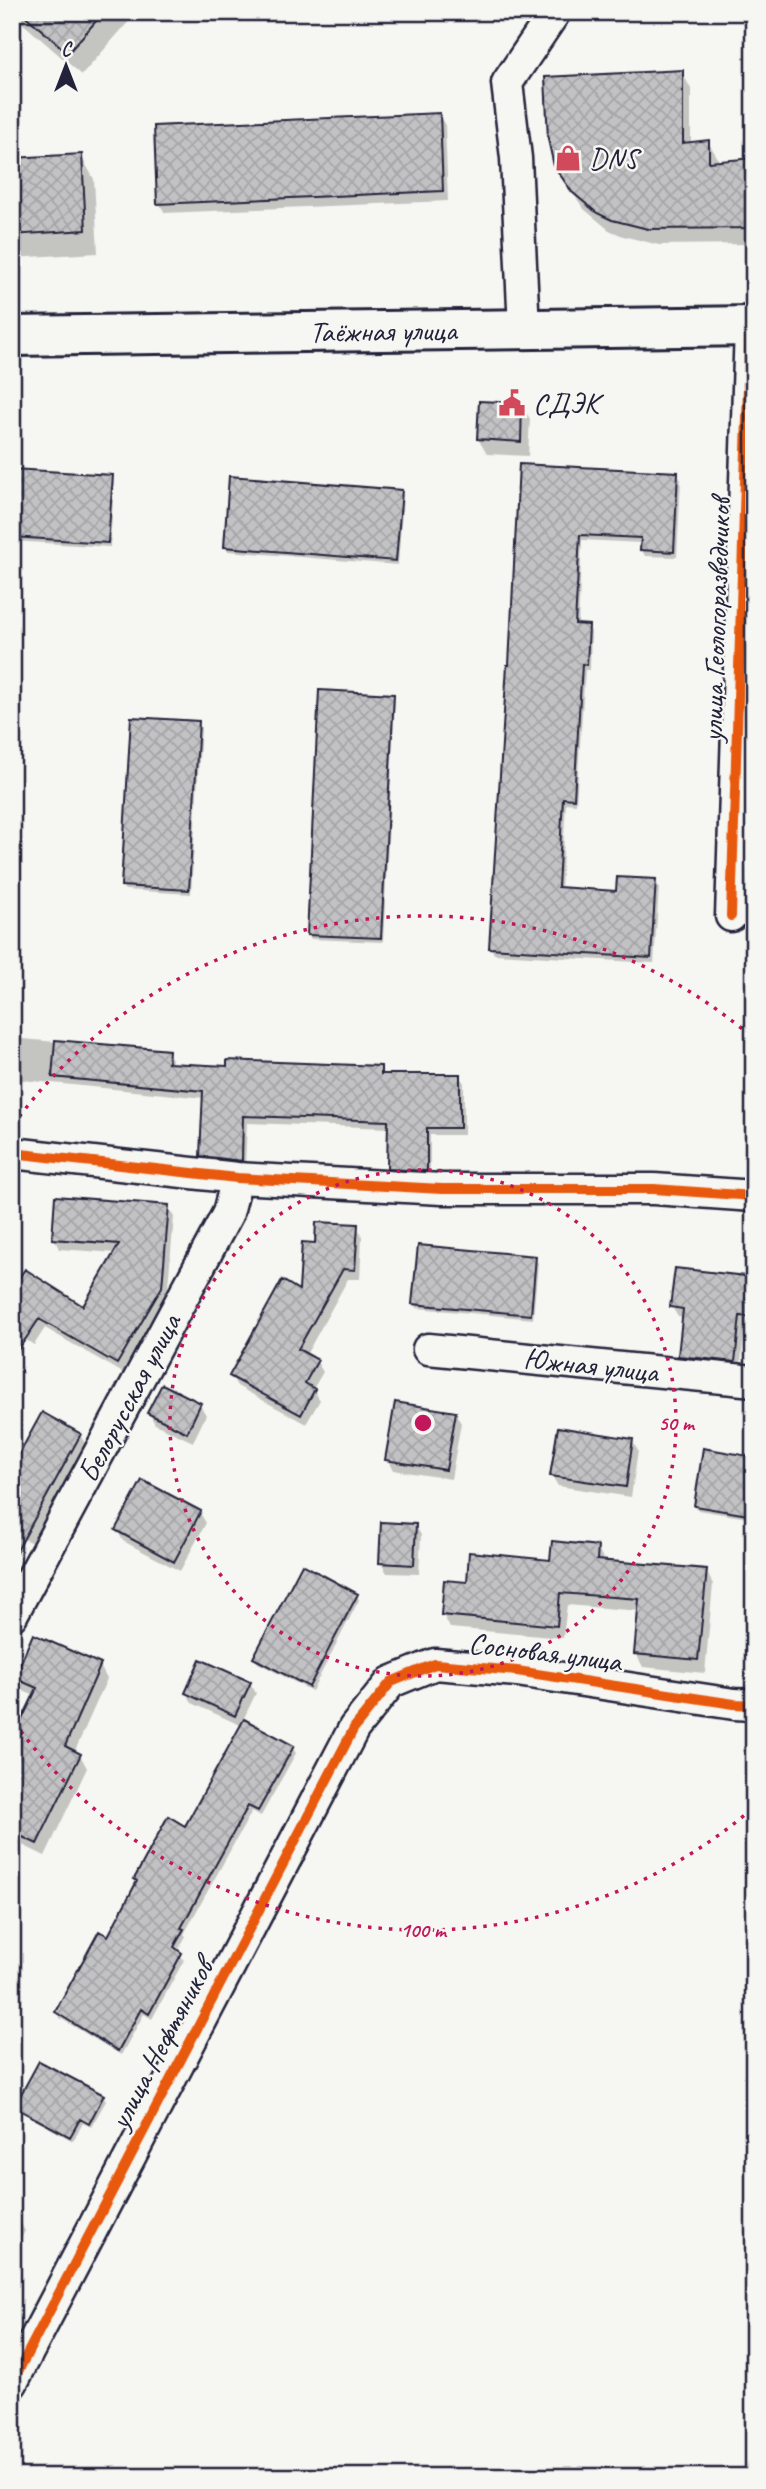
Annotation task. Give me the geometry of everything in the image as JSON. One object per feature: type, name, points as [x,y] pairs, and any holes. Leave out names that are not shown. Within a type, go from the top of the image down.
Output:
[{"type":"main road","name":"Таёжная улица","points":[[12,336],[752,326]]},
{"type":"street","points":[[524,328],[516,158],[507,83],[555,12]]},
{"type":"street","name":"улица Геологоразведчиков","points":[[731,916],[752,326]]},
{"type":"street","points":[[12,1153],[237,1178],[442,1189],[654,1189],[754,1196]]},
{"type":"street","name":"Белорусская улица","points":[[12,1615],[228,1213],[237,1178]]},
{"type":"street","name":"Южная улица","points":[[428,1349],[754,1381]]},
{"type":"street","name":"Сосновая улица","points":[[354,1728],[391,1682],[435,1664],[517,1671],[754,1705]]},
{"type":"street","name":"улица Нефтяников","points":[[12,2383],[354,1728]]},
{"type":"building","points":[[21,12],[104,12],[68,53]]},
{"type":"building","points":[[683,70],[683,143],[709,140],[709,162],[754,158],[754,228],[648,229],[612,220],[597,213],[572,192],[554,166],[548,139],[545,77]]},
{"type":"building","points":[[440,113],[443,191],[157,204],[154,126]]},
{"type":"building","points":[[82,154],[86,230],[12,235],[12,158]]},
{"type":"building","points":[[479,401],[522,403],[521,442],[477,439]]},
{"type":"building","points":[[519,464],[678,472],[674,552],[640,550],[641,538],[580,535],[575,624],[589,625],[587,665],[582,664],[574,799],[563,798],[558,887],[616,891],[617,877],[656,879],[651,958],[489,948],[509,665]]},
{"type":"building","points":[[12,469],[113,475],[108,543],[12,537]]},
{"type":"building","points":[[229,476],[402,490],[396,561],[224,547]]},
{"type":"building","points":[[319,690],[394,694],[381,938],[307,935]]},
{"type":"building","points":[[131,717],[199,721],[189,890],[121,886]]},
{"type":"building","points":[[55,1040],[169,1050],[168,1063],[227,1066],[227,1060],[381,1066],[381,1074],[460,1074],[460,1128],[427,1128],[427,1171],[387,1169],[388,1121],[243,1116],[242,1161],[200,1156],[203,1091],[52,1077]]},
{"type":"building","points":[[55,1196],[169,1205],[162,1287],[117,1364],[39,1319],[12,1359],[12,1288],[25,1269],[83,1306],[119,1244],[52,1239]]},
{"type":"building","points":[[316,1222],[358,1224],[355,1270],[343,1269],[298,1349],[318,1360],[305,1383],[315,1389],[301,1415],[229,1376],[282,1280],[299,1290],[302,1242],[315,1243]]},
{"type":"building","points":[[418,1245],[536,1256],[531,1315],[412,1304]]},
{"type":"building","points":[[675,1268],[754,1277],[754,1317],[740,1316],[735,1362],[678,1356],[683,1309],[670,1307]]},
{"type":"building","points":[[162,1384],[201,1403],[187,1433],[147,1413]]},
{"type":"building","points":[[395,1402],[456,1412],[446,1470],[385,1460]]},
{"type":"building","points":[[42,1412],[81,1434],[12,1560],[12,1467]]},
{"type":"building","points":[[558,1427],[633,1439],[626,1487],[550,1476]]},
{"type":"building","points":[[703,1448],[754,1457],[754,1516],[694,1506]]},
{"type":"building","points":[[142,1480],[201,1511],[174,1562],[115,1530]]},
{"type":"building","points":[[381,1522],[416,1524],[414,1565],[379,1563]]},
{"type":"building","points":[[552,1541],[598,1546],[597,1560],[707,1569],[698,1660],[634,1654],[639,1599],[560,1593],[557,1626],[441,1615],[444,1580],[467,1582],[469,1552],[550,1560]]},
{"type":"building","points":[[302,1564],[358,1594],[309,1687],[253,1658]]},
{"type":"building","points":[[33,1634],[101,1664],[65,1746],[81,1754],[37,1844],[12,1832],[12,1740],[37,1688],[14,1678]]},
{"type":"building","points":[[200,1659],[251,1682],[235,1716],[185,1693]]},
{"type":"building","points":[[244,1719],[294,1746],[258,1811],[248,1806],[181,1928],[184,1929],[174,1947],[182,1953],[149,2014],[141,2009],[118,2051],[55,2012],[99,1931],[108,1936],[137,1881],[134,1879],[168,1816],[185,1826]]},
{"type":"building","points":[[39,2061],[104,2095],[89,2124],[80,2119],[70,2137],[14,2107]]},
{"type":"cycle path","points":[[731,916],[750,326]]},
{"type":"cycle path","points":[[12,1153],[237,1178],[442,1189],[654,1189],[754,1196]]},
{"type":"cycle path","points":[[12,2383],[354,1728],[391,1682],[435,1664],[517,1671],[754,1705]]},
{"type":"place","name":"DNS","points":[[568,158]]},
{"type":"place","name":"СДЭК","points":[[512,403]]}]
